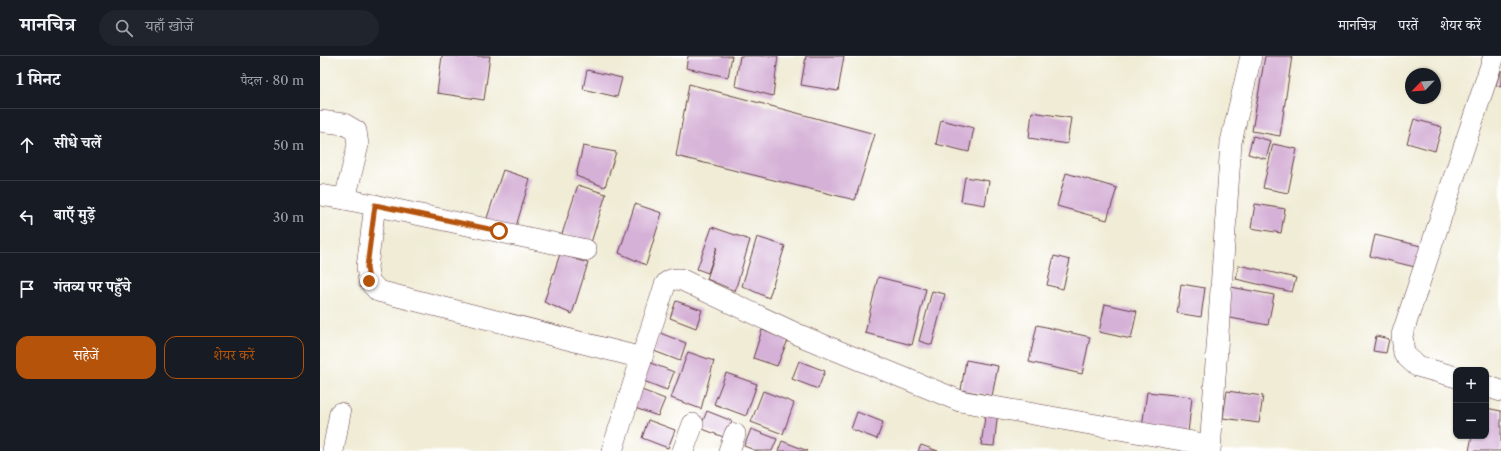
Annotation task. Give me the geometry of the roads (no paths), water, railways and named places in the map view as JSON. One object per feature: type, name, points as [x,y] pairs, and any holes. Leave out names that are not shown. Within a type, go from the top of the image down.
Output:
[{"type":"street","points":[[612,451],[665,285],[672,279],[680,279],[799,335],[960,401],[1210,448],[1231,142],[1251,56]]},
{"type":"street","points":[[1453,376],[1417,366],[1404,354],[1402,335],[1494,56]]},
{"type":"street","points":[[320,121],[344,124],[356,131],[358,145],[345,199]]},
{"type":"street","points":[[320,195],[375,205],[586,250]]},
{"type":"street","points":[[375,205],[367,267],[369,281],[378,291],[642,358]]},
{"type":"street","points":[[1489,387],[1501,391]]},
{"type":"street","points":[[333,451],[340,413]]},
{"type":"street","points":[[683,451],[693,424]]}]
